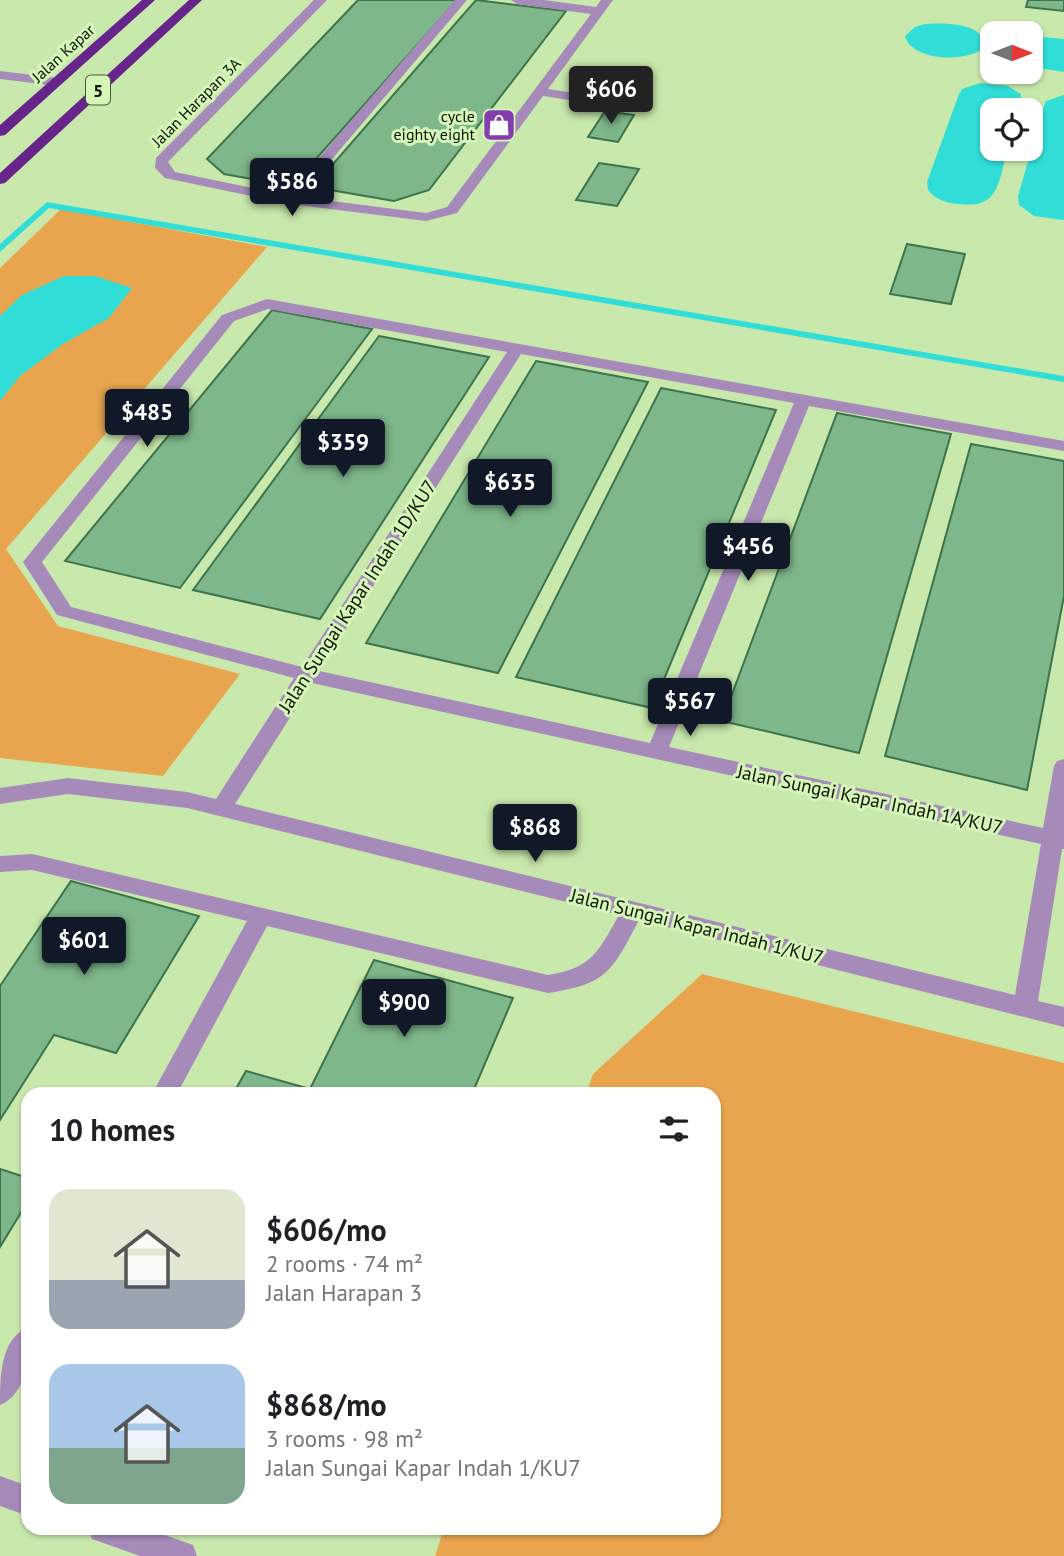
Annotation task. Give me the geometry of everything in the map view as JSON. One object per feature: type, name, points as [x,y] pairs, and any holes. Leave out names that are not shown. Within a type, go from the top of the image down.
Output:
[{"type":"highway","name":"Jalan Kapar","points":[[0,132],[149,0]]},
{"type":"highway","name":"5","points":[[0,180],[196,0]]},
{"type":"street","name":"Jalan Harapan 3A","points":[[321,0],[162,161],[162,169],[170,175],[290,200],[426,216],[442,215],[452,210],[540,91]]},
{"type":"street","points":[[290,200],[461,0]]},
{"type":"street","points":[[517,0],[603,6]]},
{"type":"street","points":[[603,6],[540,91],[634,106]]},
{"type":"street","points":[[0,75],[57,82]]},
{"type":"street","name":"Jalan Sungai Kapar Indah 1A/KU7","points":[[517,348],[267,304],[228,318],[32,562],[64,611],[307,675],[1058,840]]},
{"type":"street","points":[[517,348],[1064,446]]},
{"type":"street","name":"Jalan Sungai Kapar Indah 1D/KU7","points":[[221,808],[517,348]]},
{"type":"street","points":[[657,752],[803,400]]},
{"type":"street","points":[[1025,1007],[1058,840],[1064,766]]},
{"type":"street","name":"Jalan Sungai Kapar Indah 1/KU7","points":[[0,796],[68,786],[187,800],[1064,1017]]},
{"type":"street","points":[[0,864],[32,862],[548,984],[576,981],[599,970],[633,910]]},
{"type":"street","points":[[168,1087],[261,916]]},
{"type":"street","points":[[0,1391],[21,1353]]},
{"type":"street","points":[[0,1491],[21,1498]]},
{"type":"street","points":[[123,1535],[182,1556]]},
{"type":"shaded area","points":[[61,209],[267,247],[6,549],[58,626],[240,674],[163,776],[0,758],[0,268]]},
{"type":"shaded area","points":[[702,974],[1064,1063],[1064,1556],[435,1556],[442,1535],[721,1535],[721,1087],[588,1087],[593,1074]]},
{"type":"water","points":[[925,24],[951,24],[970,28],[980,35],[980,50],[967,56],[929,55],[909,44],[905,36],[915,27]]},
{"type":"water","points":[[1043,37],[1064,39],[1064,72],[1043,69]]},
{"type":"water","points":[[980,83],[1008,86],[1021,94],[1021,98],[980,98],[980,161],[1005,161],[995,191],[982,203],[971,205],[938,198],[928,190],[927,182],[962,89]]},
{"type":"water","points":[[1064,95],[1064,220],[1034,216],[1019,205],[1018,196],[1028,161],[1043,161],[1043,111],[1046,101]]},
{"type":"water","points":[[64,276],[95,276],[132,288],[109,318],[63,344],[20,376],[0,401],[0,316],[22,295]]},
{"type":"building","points":[[358,0],[457,0],[292,186],[224,174],[207,159]]},
{"type":"building","points":[[476,0],[566,11],[429,190],[394,201],[313,187]]},
{"type":"building","points":[[1028,0],[1064,0],[1064,11],[1026,7]]},
{"type":"building","points":[[605,111],[634,115],[618,142],[588,137]]},
{"type":"building","points":[[599,163],[639,169],[617,206],[576,200]]},
{"type":"building","points":[[907,244],[965,254],[951,304],[890,294]]},
{"type":"building","points":[[272,310],[372,329],[180,588],[65,561]]},
{"type":"building","points":[[379,336],[489,357],[320,619],[193,590]]},
{"type":"building","points":[[536,361],[648,382],[498,673],[366,643]]},
{"type":"building","points":[[661,388],[776,410],[652,708],[516,677]]},
{"type":"building","points":[[837,413],[951,434],[859,753],[722,721]]},
{"type":"building","points":[[971,444],[1064,461],[1064,596],[1027,790],[885,756]]},
{"type":"building","points":[[71,881],[199,916],[116,1053],[54,1035],[0,1120],[0,986]]},
{"type":"building","points":[[374,960],[513,998],[475,1087],[311,1087]]},
{"type":"building","points":[[246,1071],[303,1087],[237,1087]]},
{"type":"building","points":[[0,1169],[21,1176],[21,1212],[0,1247]]},
{"type":"waterway","points":[[0,249],[47,205],[1064,379]]},
{"type":"place","name":"cycle eighty eight","points":[[499,125]]}]
